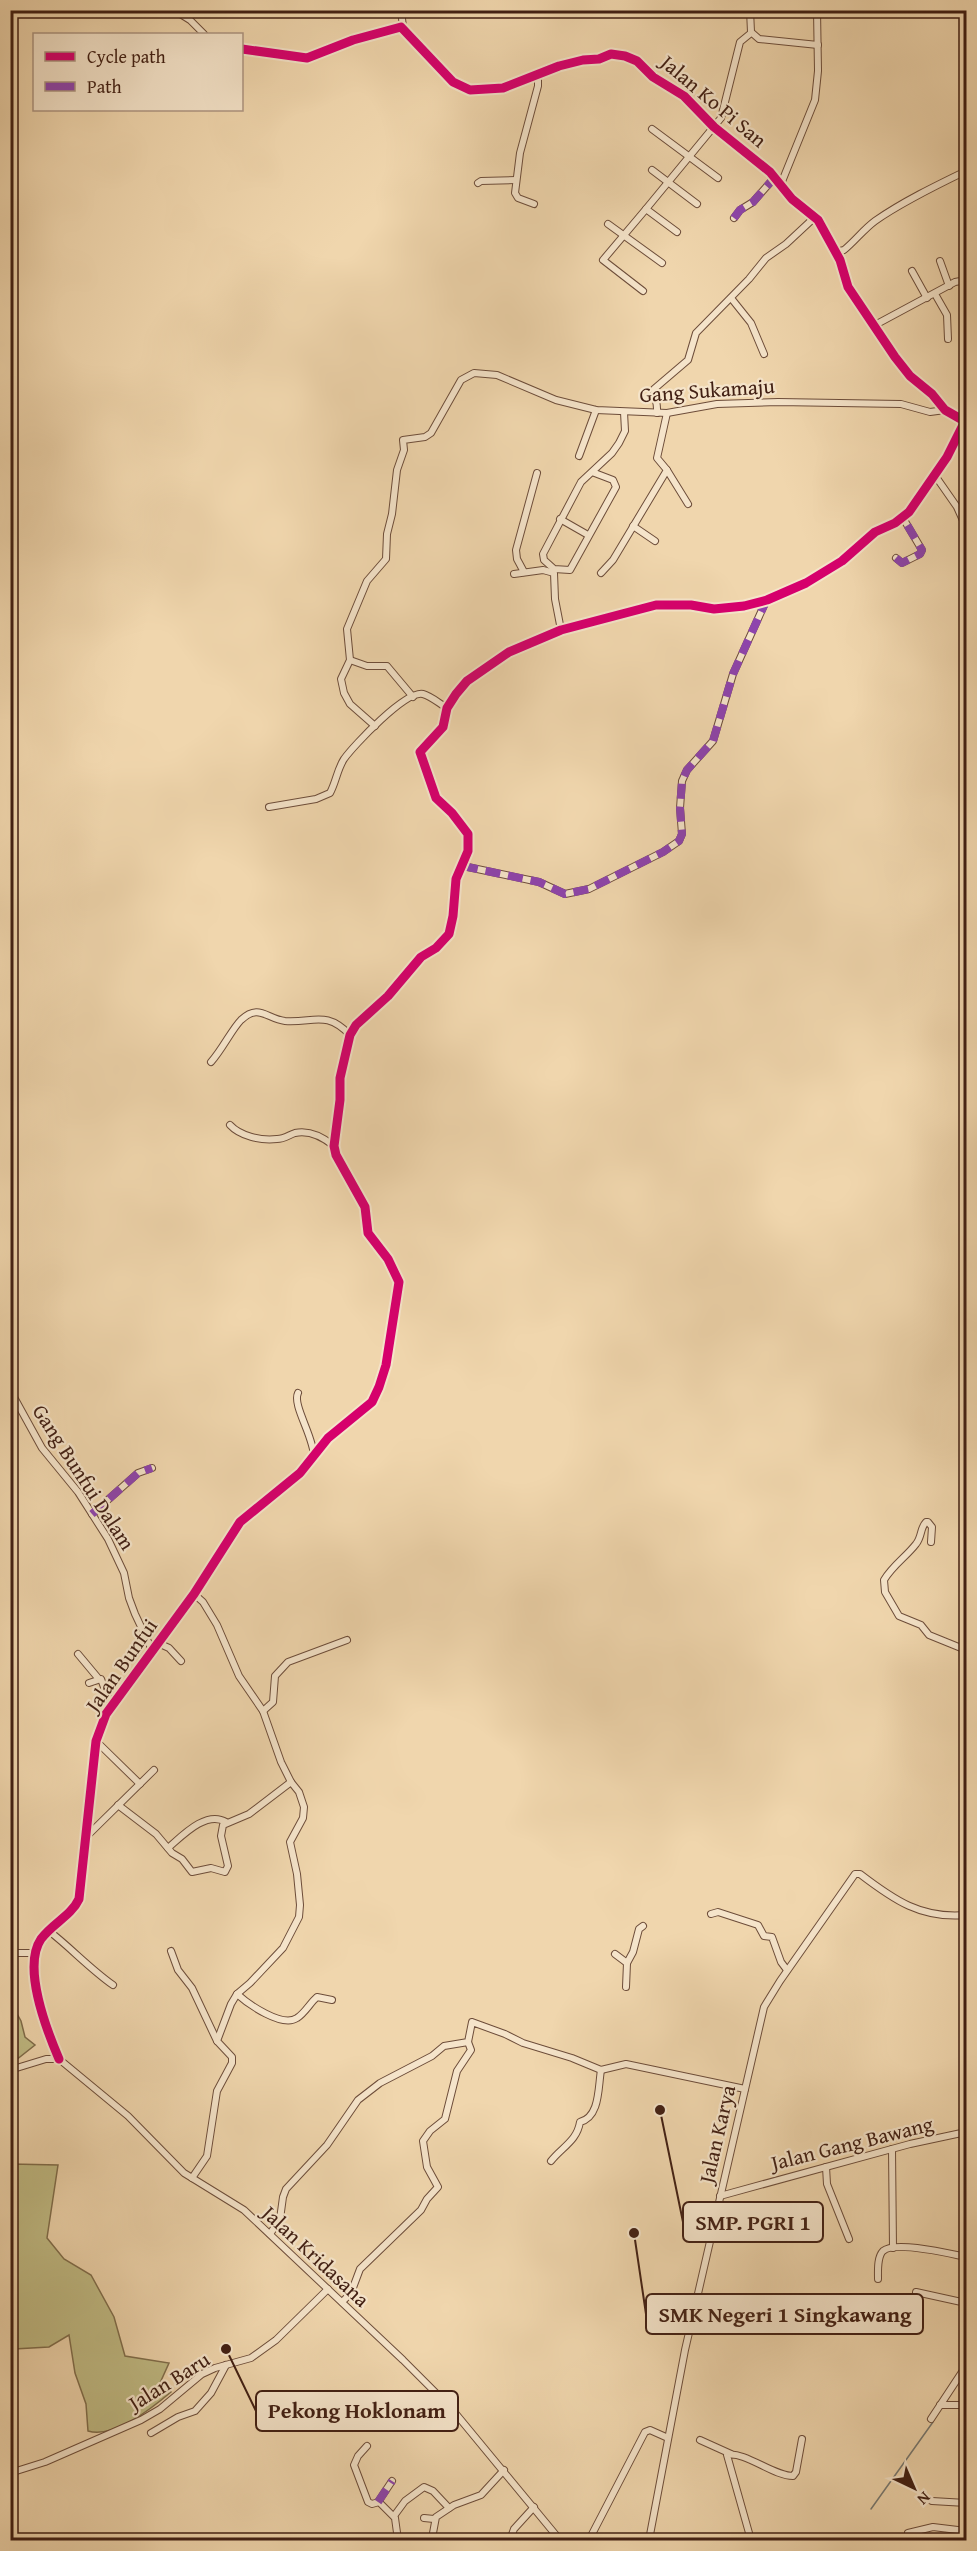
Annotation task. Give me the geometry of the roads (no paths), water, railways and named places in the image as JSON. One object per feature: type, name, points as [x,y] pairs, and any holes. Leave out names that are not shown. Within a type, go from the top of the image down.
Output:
[{"type":"street","points":[[174,10],[190,20],[203,33]]},
{"type":"street","points":[[243,49],[308,58],[353,40],[403,27],[401,10]]},
{"type":"street","points":[[750,10],[751,33]]},
{"type":"street","points":[[781,184],[814,104],[818,77],[817,10]]},
{"type":"street","name":"Jalan Ko Pi San","points":[[403,27],[453,82],[466,89],[495,90],[576,61],[599,59],[611,54],[637,61],[653,77],[684,96],[714,127],[775,177],[796,203],[815,217],[836,252],[848,287],[910,376],[932,394],[945,410],[966,421]]},
{"type":"street","points":[[751,33],[759,39],[818,45]]},
{"type":"street","points":[[643,291],[603,260],[714,127],[723,111],[740,42],[751,33]]},
{"type":"street","points":[[534,204],[516,196],[516,180],[538,86],[538,76]]},
{"type":"street","points":[[652,129],[718,178]]},
{"type":"street","points":[[652,170],[697,204]]},
{"type":"street","points":[[836,252],[844,250],[881,217],[914,200],[932,187],[966,171]]},
{"type":"street","points":[[734,218],[740,210],[756,199],[775,177]]},
{"type":"street","points":[[478,183],[516,180]]},
{"type":"street","points":[[646,209],[677,232]]},
{"type":"street","points":[[657,413],[658,402],[654,389],[688,360],[696,333],[766,258],[786,244],[815,217]]},
{"type":"street","points":[[608,224],[662,263]]},
{"type":"street","points":[[940,261],[949,286]]},
{"type":"street","points":[[912,272],[927,298]]},
{"type":"street","points":[[875,325],[949,286],[966,280]]},
{"type":"street","points":[[935,294],[948,315],[948,339]]},
{"type":"street","points":[[731,298],[751,323],[764,354]]},
{"type":"street","name":"Gang Sukamaju","points":[[350,660],[347,629],[367,581],[386,559],[387,534],[397,470],[404,450],[403,440],[425,437],[431,433],[461,380],[470,374],[497,375],[543,396],[596,410],[667,413],[717,404],[761,402],[901,404],[930,412],[945,410]]},
{"type":"street","points":[[579,456],[596,410]]},
{"type":"street","points":[[561,630],[555,598],[554,571],[544,560],[543,554],[581,482],[620,442],[625,431],[624,412]]},
{"type":"street","points":[[667,413],[657,458],[688,504]]},
{"type":"street","points":[[334,1146],[340,1100],[340,1078],[350,1035],[356,1025],[388,996],[421,957],[444,942],[449,934],[456,879],[464,866],[469,836],[466,829],[436,798],[421,757],[422,749],[443,727],[447,708],[467,681],[509,652],[561,630],[656,604],[684,604],[714,609],[766,601],[825,572],[862,546],[875,532],[903,518],[914,507],[950,452],[966,421]]},
{"type":"street","points":[[601,573],[613,560],[667,470]]},
{"type":"street","points":[[514,574],[543,570],[570,570],[616,487],[614,480],[592,472]]},
{"type":"street","points":[[524,572],[517,559],[516,550],[537,473]]},
{"type":"street","points":[[934,474],[957,507],[966,527]]},
{"type":"street","points":[[897,558],[902,563],[920,554],[922,550],[903,518]]},
{"type":"street","points":[[560,519],[588,535]]},
{"type":"street","points":[[633,526],[655,541]]},
{"type":"street","points":[[464,866],[539,882],[565,894],[589,889],[663,852],[679,841],[682,834],[680,808],[682,781],[687,770],[712,741],[734,674],[766,601]]},
{"type":"street","points":[[375,726],[356,711],[344,693],[341,679],[350,660],[367,666],[387,666],[413,696]]},
{"type":"street","points":[[269,807],[316,799],[330,793],[334,777],[345,758],[375,726],[413,696],[424,694],[447,708]]},
{"type":"street","points":[[211,1062],[241,1020],[255,1012],[263,1012],[284,1021],[321,1018],[340,1025],[350,1035]]},
{"type":"street","points":[[230,1125],[245,1135],[274,1140],[296,1133],[310,1134],[324,1138],[334,1146]]},
{"type":"street","name":"Jalan Bunfui","points":[[35,1953],[40,1940],[70,1913],[79,1899],[96,1741],[111,1706],[194,1594],[240,1521],[287,1485],[341,1426],[372,1402],[379,1387],[387,1358],[399,1282],[388,1259],[368,1233],[365,1207],[339,1161],[334,1146]]},
{"type":"street","name":"Gang Bunfui Dalam","points":[[10,1390],[42,1448],[78,1492],[122,1567],[129,1598],[152,1650]]},
{"type":"street","points":[[298,1393],[296,1401],[310,1435],[314,1457]]},
{"type":"street","points":[[92,1514],[138,1473],[152,1468]]},
{"type":"street","points":[[931,1542],[932,1527],[926,1522],[916,1545],[884,1580],[885,1592],[899,1616],[921,1625],[929,1635],[966,1650]]},
{"type":"street","points":[[194,1594],[203,1602],[213,1618],[239,1676],[263,1711],[281,1762],[299,1792],[304,1807],[300,1826],[290,1842],[297,1874],[299,1917],[282,1948],[237,1994],[217,2041]]},
{"type":"street","points":[[263,1711],[273,1702],[275,1676],[288,1662],[347,1640]]},
{"type":"street","points":[[158,1643],[169,1648],[181,1661]]},
{"type":"street","points":[[78,1654],[104,1683],[111,1706]]},
{"type":"street","points":[[89,1683],[98,1678]]},
{"type":"street","points":[[96,1741],[140,1784]]},
{"type":"street","points":[[85,1837],[154,1770]]},
{"type":"street","points":[[118,1805],[156,1834],[168,1848],[182,1858],[192,1872],[209,1868],[227,1871],[228,1866],[221,1836],[226,1822],[249,1814],[291,1782]]},
{"type":"street","points":[[168,1848],[195,1826],[218,1819],[226,1822]]},
{"type":"street","name":"Jalan Karya","points":[[649,2541],[683,2360],[764,2007],[850,1878],[857,1873],[895,1900],[909,1906],[936,1914],[964,1915]]},
{"type":"street","points":[[711,1914],[718,1912],[758,1925],[764,1936],[772,1937],[781,1962],[787,1970]]},
{"type":"street","points":[[964,1915],[966,1931]]},
{"type":"street","points":[[626,1987],[627,1963],[633,1952],[639,1929],[644,1926]]},
{"type":"street","points":[[49,1931],[73,1949],[90,1968],[113,1984]]},
{"type":"street","points":[[171,1950],[178,1970],[192,1988],[217,2041],[232,2057],[232,2062],[216,2091],[207,2156],[192,2178]]},
{"type":"street","points":[[10,1953],[35,1953],[34,1968],[38,1991],[49,2036],[59,2059],[46,2060],[10,2070]]},
{"type":"street","points":[[615,1954],[627,1963]]},
{"type":"street","points":[[237,1994],[252,2007],[289,2020],[298,2017],[317,1996],[332,2000]]},
{"type":"street","points":[[342,2302],[351,2293],[360,2269],[424,2204],[438,2186],[427,2167],[423,2141],[430,2131],[445,2119],[457,2071],[471,2050],[468,2042],[472,2022],[523,2043],[572,2058],[601,2070],[626,2064],[744,2089]]},
{"type":"street","points":[[270,2234],[280,2219],[284,2192],[327,2145],[358,2100],[380,2083],[432,2056],[444,2046],[468,2042]]},
{"type":"street","name":"Jalan Kridasana","points":[[59,2059],[122,2111],[192,2178],[231,2200],[270,2234],[435,2391],[504,2470],[560,2541]]},
{"type":"street","points":[[551,2161],[571,2143],[579,2130],[580,2122],[589,2119],[594,2113],[601,2070]]},
{"type":"street","name":"Jalan Gang Bawang","points":[[720,2196],[746,2187],[892,2149],[966,2132]]},
{"type":"street","points":[[892,2149],[893,2248]]},
{"type":"street","points":[[826,2167],[827,2184],[849,2238]]},
{"type":"street","points":[[878,2279],[880,2256],[884,2250],[893,2248],[928,2250],[966,2257]]},
{"type":"street","name":"Jalan Baru","points":[[10,2473],[45,2462],[146,2418],[202,2374],[248,2360],[260,2353],[328,2289]]},
{"type":"street","points":[[916,2292],[966,2303]]},
{"type":"street","points":[[151,2433],[178,2417],[195,2411],[211,2393],[226,2365]]},
{"type":"street","points":[[931,2419],[966,2367]]},
{"type":"street","points":[[942,2405],[966,2405]]},
{"type":"street","points":[[589,2541],[645,2432],[650,2430],[668,2439]]},
{"type":"street","points":[[700,2440],[783,2475],[793,2476],[796,2472],[802,2439]]},
{"type":"street","points":[[368,2446],[355,2460],[354,2468],[368,2502],[372,2504],[378,2502],[392,2481]]},
{"type":"street","points":[[731,2454],[727,2456],[751,2541]]},
{"type":"street","points":[[424,2518],[434,2519],[449,2508],[481,2495],[504,2470]]},
{"type":"street","points":[[394,2516],[405,2501],[424,2487],[433,2491],[449,2508]]},
{"type":"street","points":[[932,2501],[966,2503]]},
{"type":"street","points":[[378,2502],[394,2516],[398,2541]]},
{"type":"street","points":[[510,2541],[514,2529],[534,2507]]},
{"type":"street","points":[[433,2533],[434,2519]]},
{"type":"street","points":[[908,2533],[933,2527],[966,2531]]},
{"type":"waterway","points":[[871,2509],[933,2422]]},
{"type":"place","name":"SMP. PGRI 1","points":[[660,2110]]},
{"type":"place","name":"SMK Negeri 1 Singkawang","points":[[634,2233]]},
{"type":"place","name":"Pekong Hoklonam","points":[[226,2349]]}]
